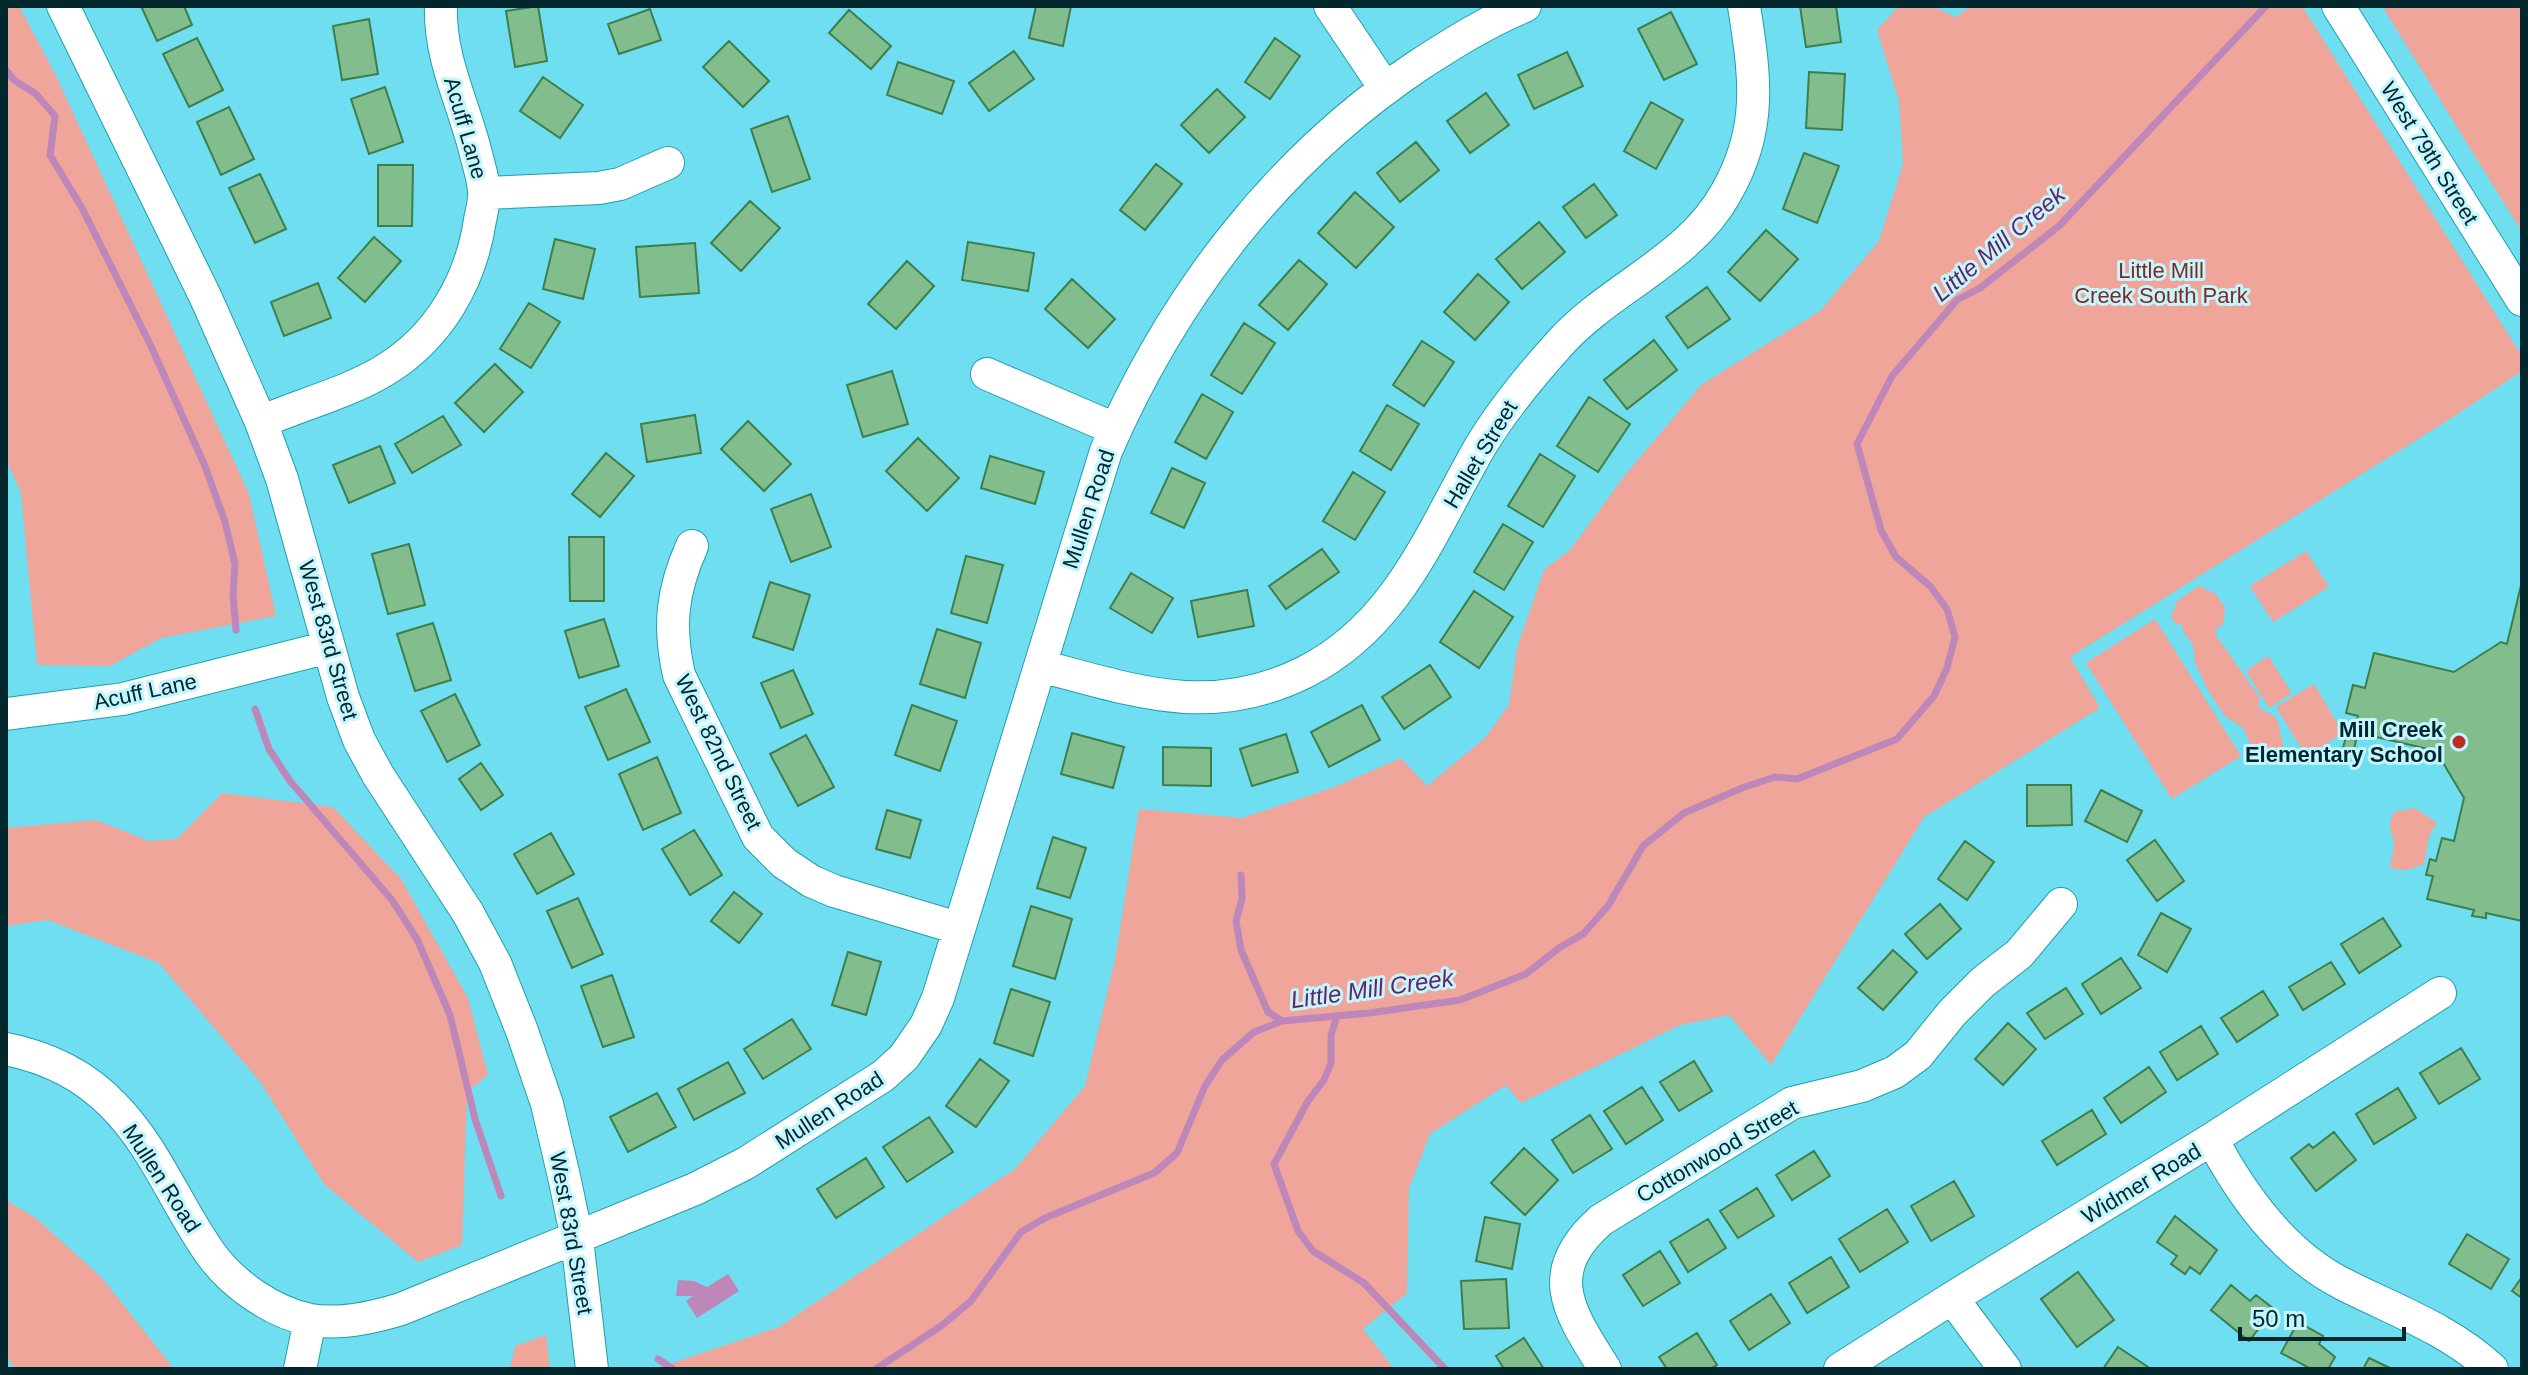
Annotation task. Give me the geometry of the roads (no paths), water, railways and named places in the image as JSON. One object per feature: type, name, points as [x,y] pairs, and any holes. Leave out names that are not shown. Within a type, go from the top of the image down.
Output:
[{"type":"street","name":"West 83rd Street","points":[[63,6],[205,296],[261,422],[282,479],[343,697],[366,752],[468,913],[495,963],[522,1031],[547,1104],[577,1239],[592,1369]]},
{"type":"street","name":"Acuff Lane","points":[[261,422],[384,371],[421,342],[445,313],[465,277],[479,231],[485,193],[470,130],[447,62],[441,6]]},
{"type":"street","points":[[1330,6],[1385,88]]},
{"type":"street","name":"Mullen Road","points":[[6,1049],[45,1060],[99,1092],[141,1139],[211,1254],[236,1281],[259,1297],[310,1320],[346,1321],[376,1316],[577,1239],[695,1189],[746,1163],[883,1076],[904,1057],[926,1025],[938,998],[1106,451],[1146,367],[1174,318],[1220,251],[1293,168],[1334,129],[1385,88],[1452,44],[1525,6]]},
{"type":"street","name":"Hallet Street","points":[[1041,666],[1142,693],[1166,697],[1213,697],[1260,689],[1283,681],[1326,660],[1364,631],[1392,600],[1412,571],[1482,445],[1522,385],[1565,337],[1682,244],[1712,215],[1725,195],[1743,160],[1753,120],[1753,62],[1744,6]]},
{"type":"street","name":"West 79th Street","points":[[2338,6],[2522,300]]},
{"type":"street","points":[[485,193],[599,188],[620,184],[668,163]]},
{"type":"street","name":"Mullen Road","points":[[987,374],[1115,429]]},
{"type":"street","name":"West 82nd Street","points":[[692,546],[679,574],[673,607],[672,646],[679,675],[758,837],[784,863],[811,881],[834,891],[958,928]]},
{"type":"street","name":"Acuff Lane","points":[[6,714],[123,699],[329,647]]},
{"type":"street","name":"Cottonwood Street","points":[[1605,1369],[1577,1325],[1567,1296],[1567,1266],[1582,1236],[1601,1220],[1792,1103],[1862,1086],[1895,1072],[1918,1055],[1952,1013],[1983,982],[2019,954],[2061,904]]},
{"type":"street","name":"Widmer Road","points":[[1840,1369],[2212,1139],[2440,993]]},
{"type":"street","points":[[2212,1139],[2250,1201],[2281,1237],[2306,1259],[2341,1283],[2439,1330],[2492,1369]]},
{"type":"street","points":[[1952,1298],[2005,1369]]},
{"type":"street","points":[[300,1369],[310,1320]]},
{"type":"waterway","name":"Little Mill Creek","points":[[876,1369],[941,1326],[971,1301],[1021,1232],[1045,1218],[1154,1173],[1177,1153],[1205,1086],[1222,1060],[1254,1032],[1282,1021],[1460,1000],[1526,974],[1583,934],[1608,906],[1643,846],[1684,813],[1775,777],[1797,779],[1897,739],[1934,696],[1947,668],[1955,637],[1947,609],[1930,586],[1896,557],[1881,530],[1857,444],[1892,376],[1957,300],[1980,288],[2059,226],[2266,6]]},
{"type":"waterway","points":[[6,70],[14,80],[36,94],[55,116],[50,155],[82,208],[150,344],[205,466],[225,522],[235,564],[233,595],[236,630]]},
{"type":"waterway","points":[[255,709],[269,749],[290,781],[392,900],[417,939],[450,1015],[475,1119],[501,1196]]},
{"type":"waterway","points":[[1241,875],[1242,899],[1236,921],[1241,950],[1268,1012],[1282,1021]]},
{"type":"waterway","points":[[1337,1016],[1331,1035],[1331,1063],[1324,1080],[1308,1101],[1274,1164],[1298,1231],[1313,1251],[1364,1283],[1445,1369]]},
{"type":"waterway","points":[[658,1359],[673,1369]]},
{"type":"place","name":"Mill Creek Elementary School","points":[[2459,742]]},
{"type":"park label","name":"Little Mill Creek South Park","points":[[2161,282]]}]
